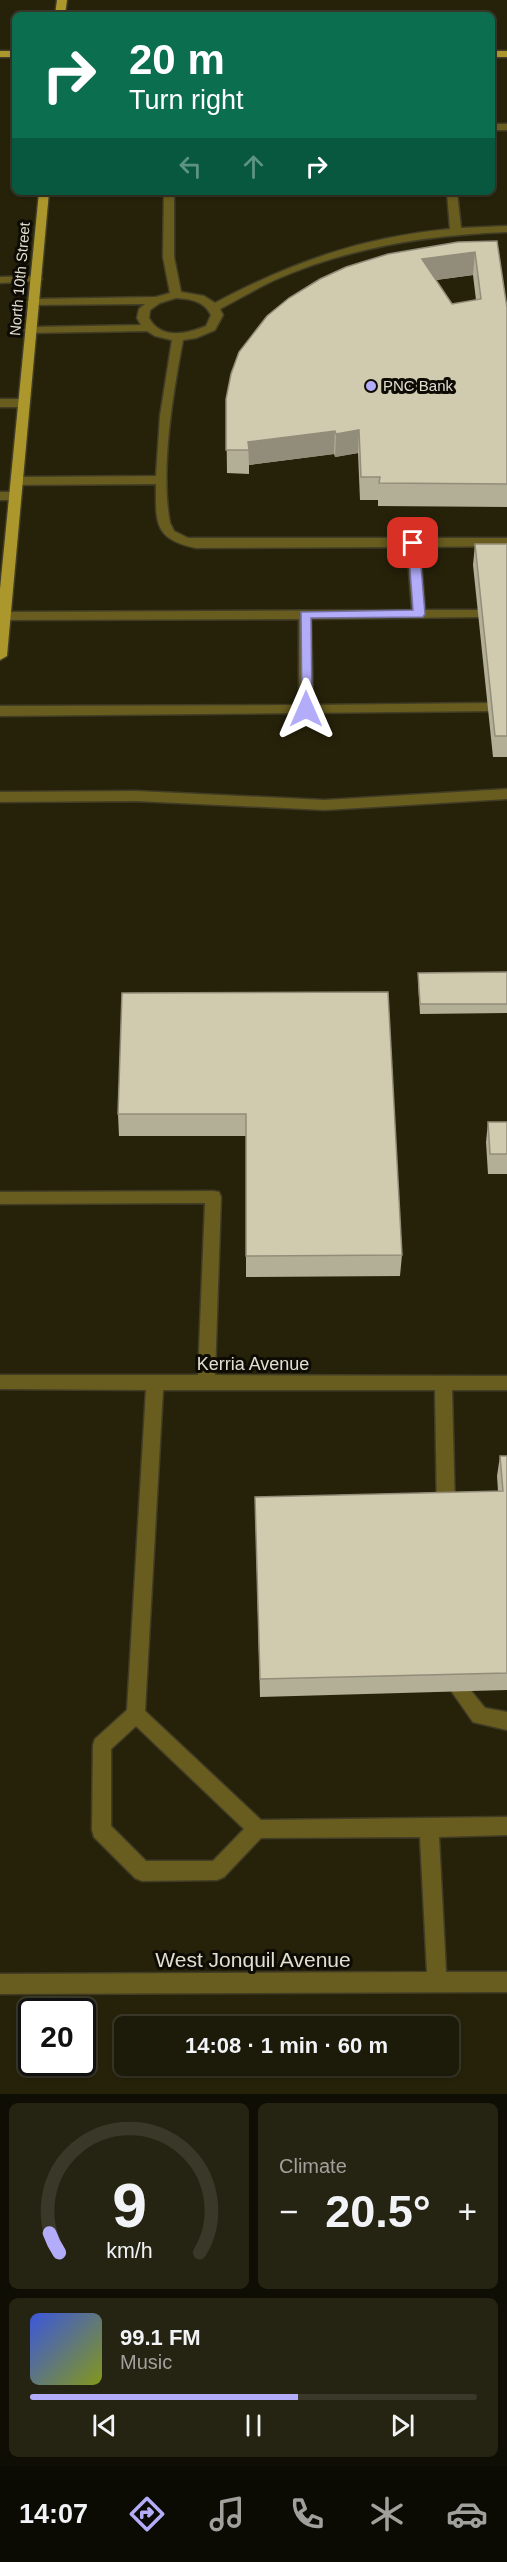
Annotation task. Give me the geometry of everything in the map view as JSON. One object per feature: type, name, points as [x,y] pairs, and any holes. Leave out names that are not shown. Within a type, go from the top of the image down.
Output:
[{"type":"main road","name":"North 10th Street","points":[[0,656],[4,616],[4,558],[17,480],[44,195]]},
{"type":"street","points":[[169,195],[167,262],[176,295]]},
{"type":"street","points":[[452,195],[456,230]]},
{"type":"street","points":[[214,308],[273,277],[347,249],[388,239],[456,230],[507,229]]},
{"type":"street","points":[[0,280],[36,279]]},
{"type":"street","points":[[30,330],[147,328],[165,337],[191,337],[211,328],[217,315],[214,308],[199,297],[176,295],[154,300],[33,302]]},
{"type":"street","points":[[147,328],[142,321],[142,314],[154,300]]},
{"type":"street","points":[[178,338],[165,412],[162,480],[163,523],[168,532],[181,541],[196,544],[507,542]]},
{"type":"street","points":[[0,403],[24,403]]},
{"type":"street","points":[[17,480],[162,480]]},
{"type":"street","points":[[0,496],[15,496]]},
{"type":"street","points":[[413,543],[419,614]]},
{"type":"street","points":[[4,616],[478,614]]},
{"type":"street","points":[[305,615],[306,709]]},
{"type":"street","points":[[0,711],[488,708]]},
{"type":"street","points":[[0,797],[136,796],[325,805],[507,794]]},
{"type":"street","points":[[0,1198],[213,1197],[206,1384]]},
{"type":"street","name":"Kerria Avenue","points":[[0,1382],[507,1383]]},
{"type":"street","points":[[155,1382],[136,1714],[102,1745],[101,1830],[142,1871],[217,1870],[257,1829]]},
{"type":"street","points":[[443,1383],[447,1503],[467,1495]]},
{"type":"street","points":[[461,1692],[480,1716],[507,1721]]},
{"type":"street","points":[[136,1714],[257,1829],[507,1826]]},
{"type":"street","points":[[429,1828],[437,1983]]},
{"type":"street","name":"West Jonquil Avenue","points":[[0,1984],[507,1982]]},
{"type":"building","name":"PNC Bank","points":[[497,241],[507,308],[507,484],[379,483],[380,477],[361,477],[359,430],[248,442],[249,450],[226,450],[226,399],[231,374],[239,352],[267,316],[289,298],[320,279],[346,267],[388,254],[458,242]],"holes":[[[475,252],[481,299],[452,304],[422,259]]]},
{"type":"building","points":[[475,544],[507,544],[507,736],[495,736]]},
{"type":"building","points":[[507,972],[507,1004],[420,1004],[418,973]]},
{"type":"building","points":[[388,992],[402,1255],[246,1256],[246,1114],[118,1114],[122,993]]},
{"type":"building","points":[[488,1122],[507,1122],[507,1154],[490,1154]]},
{"type":"building","points":[[500,1456],[507,1456],[507,1673],[260,1679],[255,1497],[503,1491]]},
{"type":"place","name":"PNC Bank","points":[[371,386]]},
{"type":"route","points":[[306,709],[305,615],[419,614],[413,543]]}]
